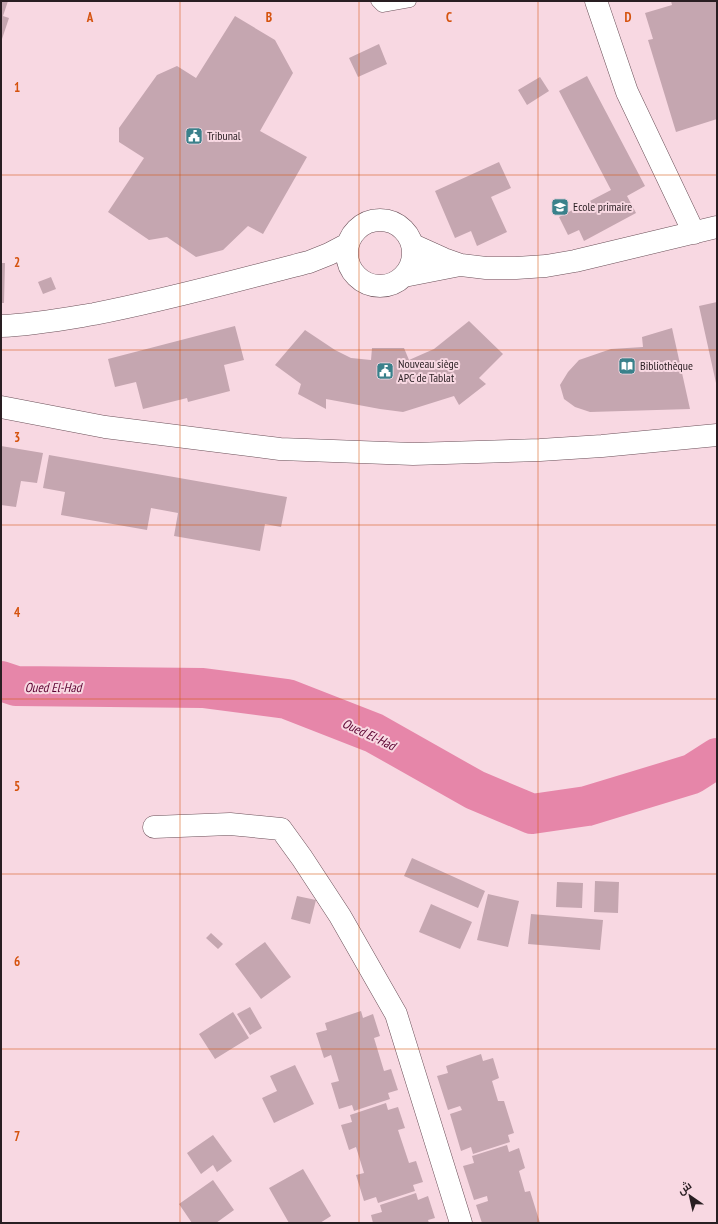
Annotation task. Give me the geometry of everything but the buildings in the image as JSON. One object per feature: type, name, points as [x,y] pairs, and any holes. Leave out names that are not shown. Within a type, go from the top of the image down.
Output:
[{"type":"street","points":[[596,1],[627,92],[694,233]]},
{"type":"street","points":[[381,220],[392,222],[401,227],[408,235],[412,245],[413,256],[410,267],[404,276],[396,282],[386,286],[375,286],[365,282],[350,268],[347,256],[348,244],[353,234],[361,226],[370,221],[381,220]]},
{"type":"street","points":[[412,245],[461,265],[486,268],[516,268],[546,266],[575,261],[717,227]]},
{"type":"street","points":[[1,326],[44,322],[156,301],[309,262],[348,244]]},
{"type":"street","points":[[309,262],[330,263],[350,268]]},
{"type":"street","points":[[404,276],[461,265]]},
{"type":"street","points":[[1,406],[105,427],[280,449],[436,454],[602,446],[717,435]]},
{"type":"street","points":[[154,827],[230,824],[281,829],[337,911],[396,1014],[461,1223]]},
{"type":"lane","points":[[377,1],[382,6],[410,1]]},
{"type":"waterway","name":"Oued El-Had","points":[[1,681],[16,686],[203,688],[287,699],[374,733],[475,790],[532,814],[587,806],[692,774],[717,758]]},
{"type":"place","name":"Tribunal","points":[[194,136]]},
{"type":"place","name":"Ecole primaire","points":[[560,207]]},
{"type":"place","name":"Bibliothèque","points":[[627,366]]},
{"type":"place","name":"Nouveau siège APC de Tablat","points":[[385,371]]}]
